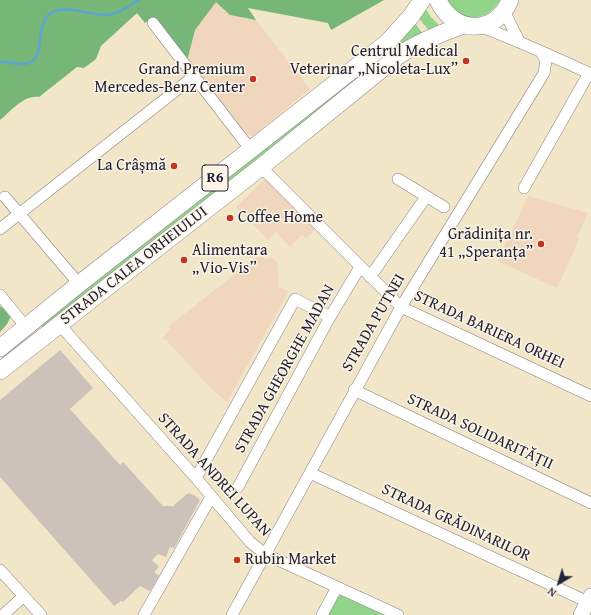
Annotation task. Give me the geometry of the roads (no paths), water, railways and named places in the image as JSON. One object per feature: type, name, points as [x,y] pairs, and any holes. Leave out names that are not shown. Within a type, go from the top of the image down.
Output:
[{"type":"highway","name":"STRADA CALEA ORHEIULUI","points":[[0,348],[79,284],[388,42],[412,16],[422,0]]},
{"type":"highway","points":[[438,0],[442,10],[452,20],[472,26]]},
{"type":"highway","name":"R6","points":[[472,26],[489,23],[497,18],[507,5]]},
{"type":"highway","name":"STRADA CALEA ORHEIULUI","points":[[0,371],[405,51],[440,34],[472,26]]},
{"type":"street","points":[[507,5],[519,41]]},
{"type":"street","points":[[153,23],[193,77],[251,150]]},
{"type":"street","points":[[472,26],[519,41],[590,73],[524,188]]},
{"type":"street","name":"STRADA PUTNEI","points":[[232,615],[354,390],[401,307],[544,72],[546,61],[541,52]]},
{"type":"street","points":[[0,229],[193,77]]},
{"type":"street","name":"STRADA BARIERA ORHEI","points":[[260,167],[401,307],[591,396]]},
{"type":"street","points":[[398,179],[444,207]]},
{"type":"street","points":[[5,197],[79,284]]},
{"type":"street","points":[[370,277],[426,197]]},
{"type":"street","name":"STRADA GHEORGHE MADAN","points":[[238,487],[330,317],[360,267]]},
{"type":"street","points":[[0,295],[26,327]]},
{"type":"street","points":[[196,478],[295,299],[330,317]]},
{"type":"street","name":"STRADA ANDREI LUPAN","points":[[59,324],[196,478],[250,542],[265,554],[398,615]]},
{"type":"street","name":"STRADA SOLIDARITĂȚII","points":[[354,390],[591,503]]},
{"type":"street","name":"STRADA GRĂDINARILOR","points":[[310,473],[587,604]]},
{"type":"street","points":[[144,615],[211,497]]},
{"type":"street","points":[[0,570],[41,615]]},
{"type":"street","points":[[322,615],[337,587]]},
{"type":"street","points":[[3,615],[24,596]]},
{"type":"waterway","points":[[0,62],[20,64],[31,62],[38,53],[43,24],[51,13],[70,10],[106,15],[119,11],[139,0]]},
{"type":"place","name":"Centrul Medical Veterinar „Nicoleta-Lux”","points":[[466,61]]},
{"type":"place","name":"Grand Premium Mercedes-Benz Center","points":[[253,79]]},
{"type":"place","name":"La Crâșmă","points":[[174,166]]},
{"type":"place","name":"Coffee Home","points":[[230,218]]},
{"type":"place","name":"Grădinița nr. 41 „Speranța”","points":[[541,244]]},
{"type":"place","name":"Alimentara „Vio-Vis”","points":[[184,260]]},
{"type":"place","name":"Rubin Market","points":[[237,560]]}]
